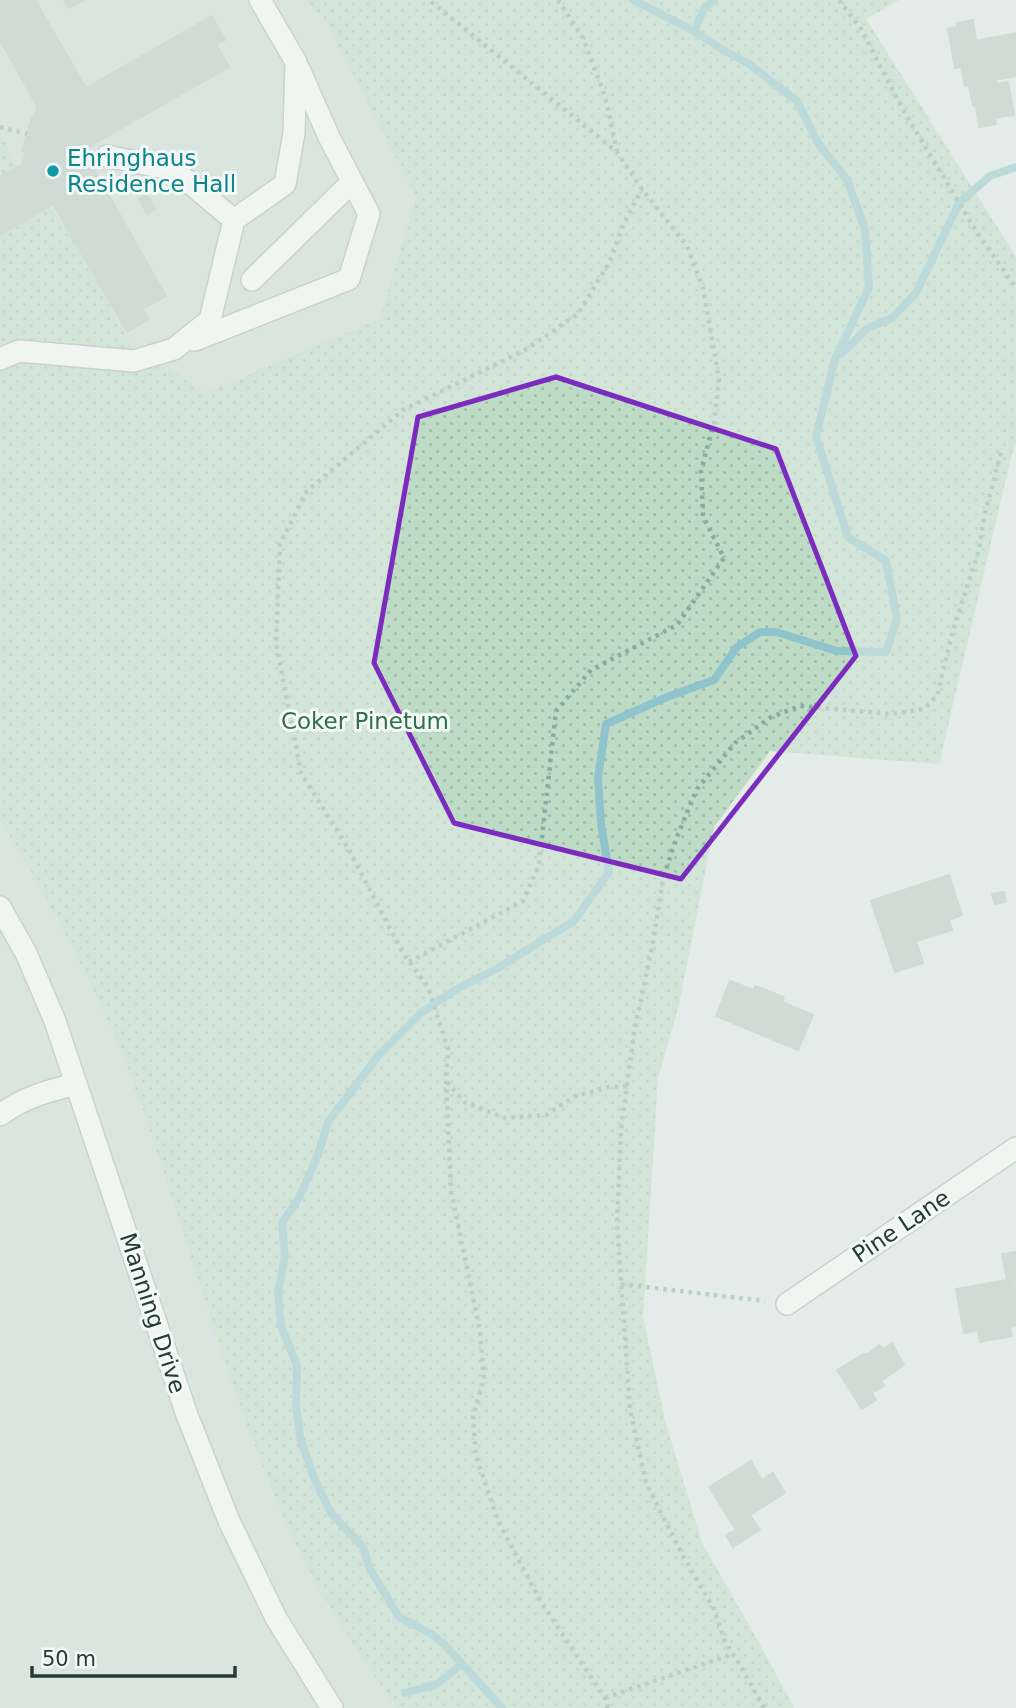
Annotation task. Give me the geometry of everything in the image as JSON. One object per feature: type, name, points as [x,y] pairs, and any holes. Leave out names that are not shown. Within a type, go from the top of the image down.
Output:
[{"type":"street","points":[[0,359],[19,351],[134,361],[174,349],[349,279],[369,214],[329,137],[296,62],[257,1]]},
{"type":"street","points":[[174,349],[209,320],[234,220],[285,184],[293,133],[296,62]]},
{"type":"street","points":[[107,156],[174,170],[234,220]]},
{"type":"street","points":[[252,280],[352,182]]},
{"type":"street","name":"Manning Drive","points":[[0,907],[26,953],[55,1021],[187,1415],[229,1521],[276,1618],[332,1708]]},
{"type":"street","points":[[0,1115],[16,1103],[76,1084]]},
{"type":"street","name":"Pine Lane","points":[[787,1304],[1016,1148]]},
{"type":"path","points":[[409,961],[523,901],[539,865],[556,711],[591,670],[677,625],[724,558],[703,516],[701,471],[714,422],[719,379],[703,288],[687,246],[617,152],[429,0]]},
{"type":"path","points":[[558,0],[583,38],[605,96],[617,152]]},
{"type":"path","points":[[839,0],[861,29],[903,110],[949,187],[1016,288]]},
{"type":"path","points":[[0,127],[27,134]]},
{"type":"path","points":[[608,1708],[605,1698],[541,1602],[499,1523],[476,1456],[473,1416],[484,1378],[480,1331],[451,1191],[447,1049],[428,988],[403,953],[348,848],[301,773],[276,643],[280,544],[307,491],[403,410],[525,350],[579,314],[610,261],[624,223],[642,189]]},
{"type":"path","points":[[764,1708],[725,1642],[714,1609],[683,1556],[646,1483],[630,1409],[617,1223],[621,1129],[634,1033],[663,879],[697,789],[735,743],[771,717],[800,706],[891,714],[923,709],[937,695],[953,630],[979,550],[984,517],[1002,449]]},
{"type":"path","points":[[446,1081],[464,1102],[505,1118],[546,1115],[575,1096],[609,1087],[626,1086]]},
{"type":"path","points":[[621,1284],[787,1304]]},
{"type":"path","points":[[605,1698],[733,1654]]},
{"type":"highlighted area","points":[[556,377],[776,449],[856,656],[681,879],[454,823],[374,663],[418,417]]},
{"type":"shaded area","name":"Coker Pinetum","points":[[0,0],[899,0],[866,19],[1016,257],[1016,443],[939,764],[770,751],[714,827],[678,1009],[658,1077],[643,1317],[665,1421],[702,1543],[794,1708],[0,1708]]},
{"type":"green space","name":"Coker Pinetum","points":[[305,0],[899,0],[866,19],[1016,257],[1016,443],[939,764],[770,751],[714,827],[678,1009],[658,1077],[643,1317],[665,1421],[702,1543],[794,1708],[397,1708],[338,1620],[288,1527],[242,1412],[165,1176],[117,1041],[67,938],[0,820],[0,130],[14,163],[66,227],[131,345],[206,393],[380,319],[416,197],[326,22]]},
{"type":"building","name":"Ehringhaus Residence Hall","points":[[0,0],[35,0],[86,88],[212,16],[225,40],[216,44],[229,67],[83,150],[166,296],[143,309],[149,319],[127,332],[53,204],[0,235],[0,177],[22,165],[26,152],[22,151],[37,106],[0,40]]},
{"type":"building","points":[[64,0],[84,0],[69,8]]},
{"type":"building","points":[[973,20],[976,41],[1016,33],[1016,76],[996,80],[997,84],[1008,82],[1014,115],[995,118],[996,124],[979,127],[969,85],[965,86],[961,67],[955,68],[948,29],[957,27],[957,23]]},
{"type":"building","points":[[147,195],[155,209],[147,214],[139,199]]},
{"type":"building","points":[[949,875],[962,915],[949,920],[952,930],[916,941],[923,963],[895,972],[871,901]]},
{"type":"building","points":[[1004,892],[1006,902],[995,904],[992,894]]},
{"type":"building","points":[[730,981],[754,990],[755,986],[784,997],[782,1002],[813,1015],[798,1050],[716,1016]]},
{"type":"building","points":[[1016,1252],[1016,1326],[1010,1327],[1012,1336],[980,1342],[978,1330],[964,1333],[956,1289],[1007,1280],[1002,1254]]},
{"type":"building","points":[[892,1343],[904,1365],[881,1381],[884,1386],[872,1393],[876,1400],[862,1409],[837,1370],[868,1354],[879,1345],[884,1349]]},
{"type":"building","points":[[751,1461],[762,1480],[773,1473],[785,1493],[750,1515],[760,1530],[733,1547],[726,1535],[736,1530],[709,1487]]},
{"type":"waterway","points":[[502,1708],[445,1645],[430,1633],[399,1617],[370,1569],[363,1547],[331,1513],[314,1478],[300,1438],[296,1403],[297,1365],[281,1326],[278,1292],[285,1257],[282,1223],[300,1196],[318,1155],[328,1122],[378,1056],[421,1013],[455,990],[498,968],[574,921],[609,872],[601,824],[598,777],[606,724],[714,680],[737,647],[760,632],[776,632],[837,651],[886,652],[897,619],[886,561],[848,537],[816,437],[835,359],[869,288],[865,229],[847,180],[818,143],[797,101],[749,64],[694,31],[633,0]]},
{"type":"waterway","points":[[694,31],[704,9],[714,0]]},
{"type":"waterway","points":[[841,354],[868,328],[892,318],[916,293],[959,203],[990,176],[1016,167]]},
{"type":"waterway","points":[[405,1693],[437,1684],[462,1664]]},
{"type":"place","name":"Ehringhaus Residence Hall","points":[[53,171]]}]
